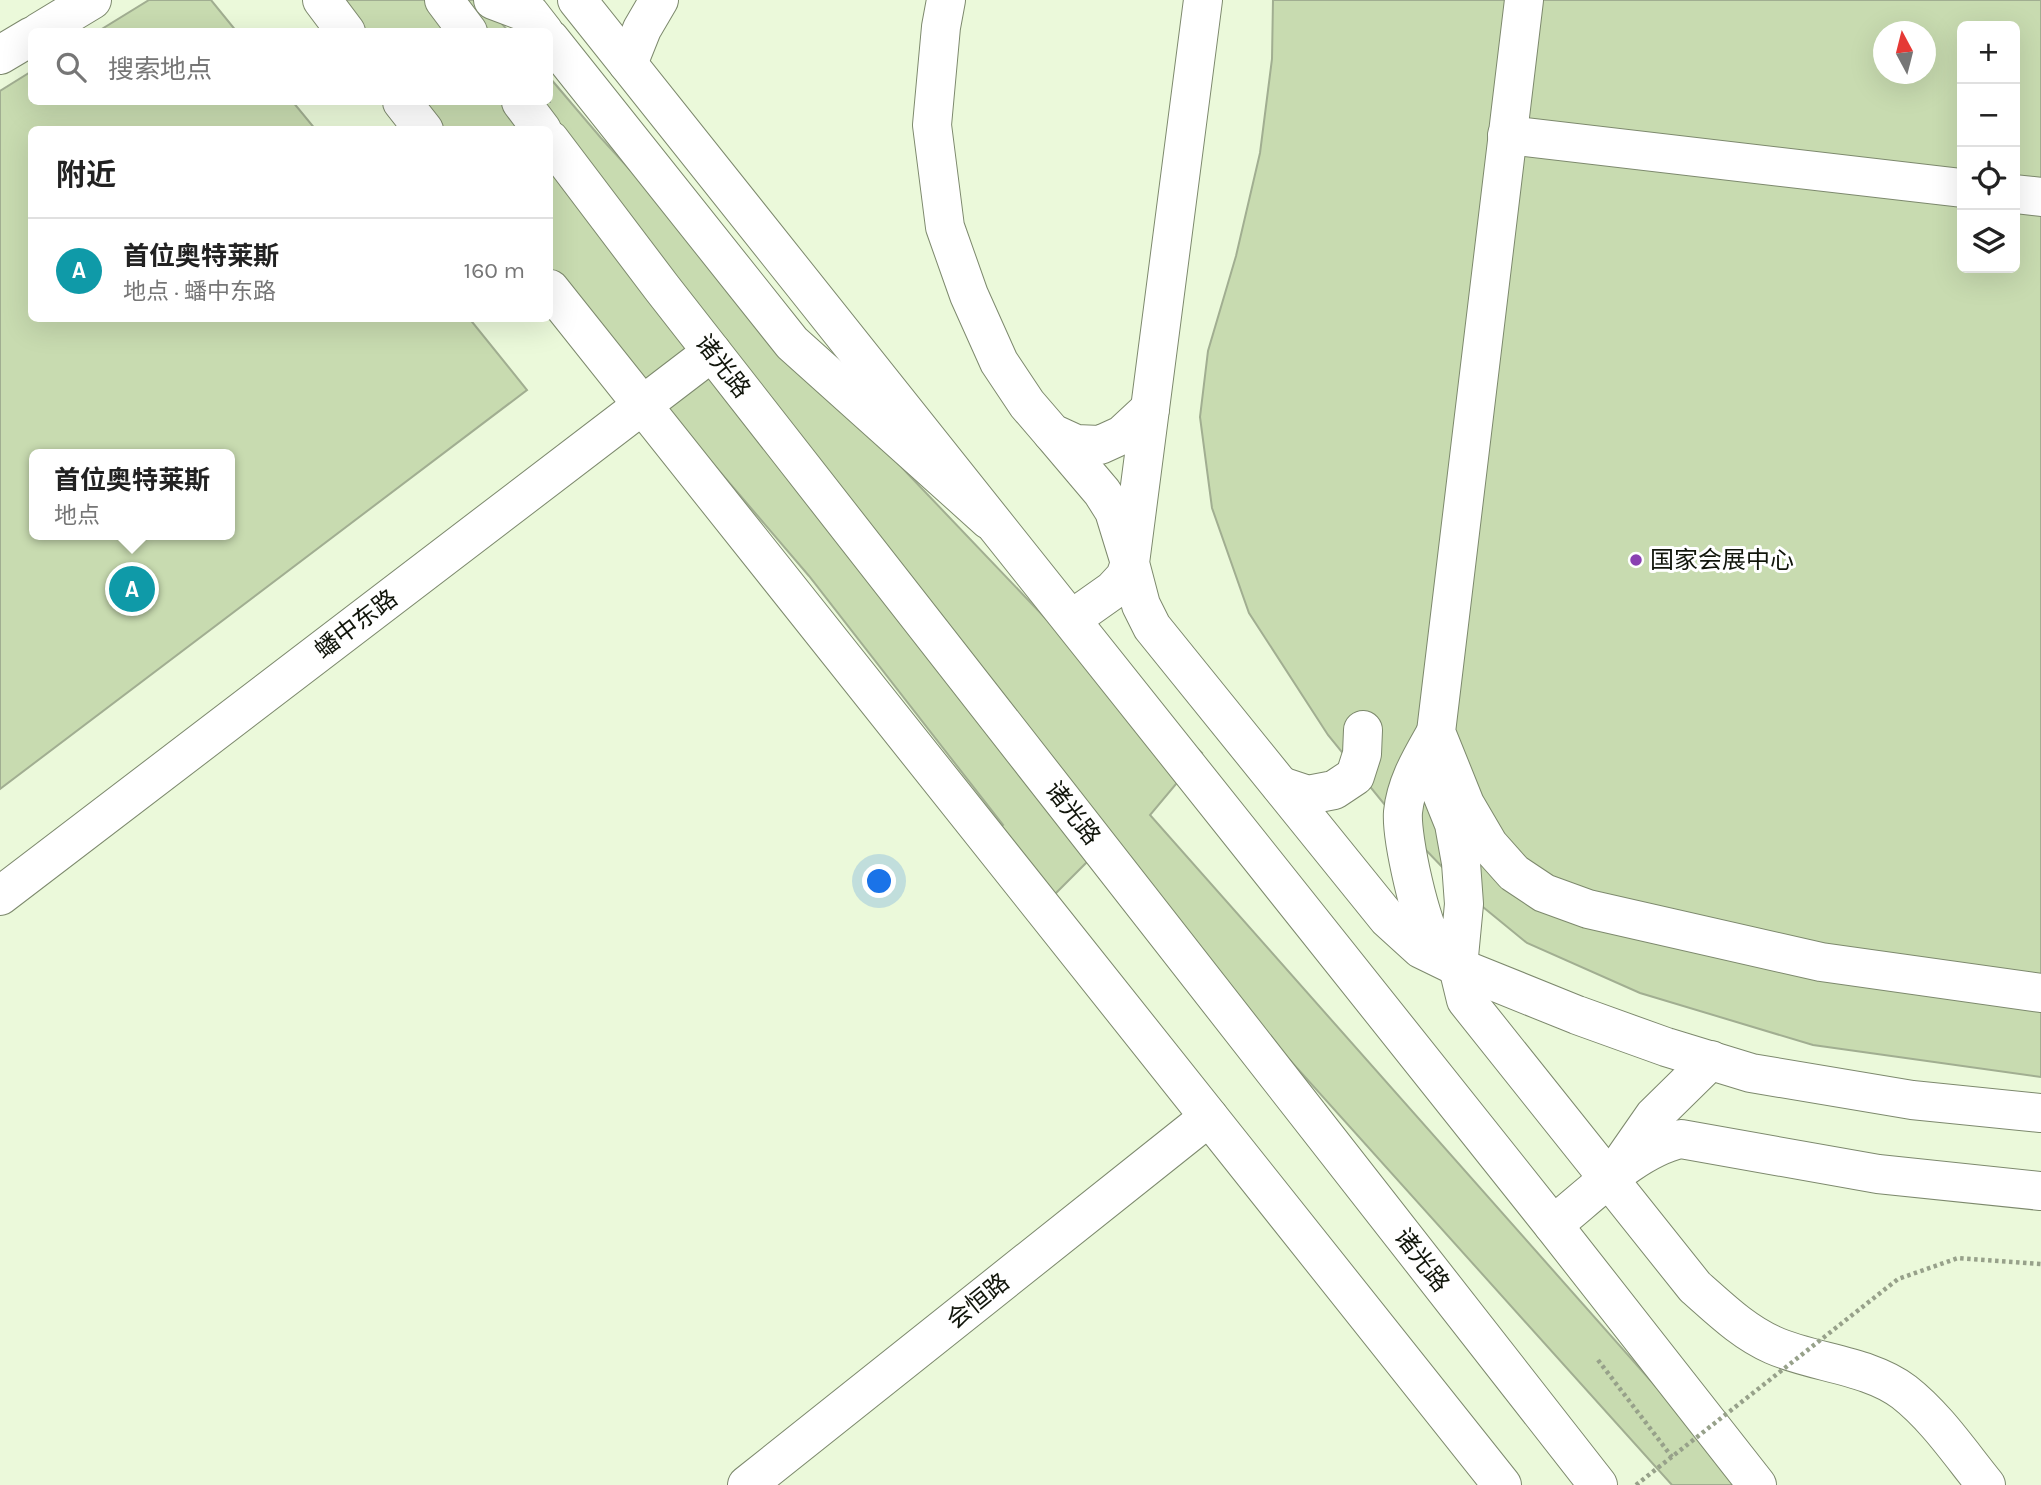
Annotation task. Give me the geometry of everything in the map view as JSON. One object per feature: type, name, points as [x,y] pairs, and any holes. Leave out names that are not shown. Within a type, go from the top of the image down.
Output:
[{"type":"main road","points":[[46,28],[92,0]]},
{"type":"main road","points":[[322,0],[343,28]]},
{"type":"main road","points":[[444,0],[465,28]]},
{"type":"main road","points":[[493,0],[530,14],[541,28]]},
{"type":"main road","points":[[577,0],[989,520],[1072,619],[1757,1485]]},
{"type":"main road","points":[[628,64],[642,29],[659,0]]},
{"type":"main road","points":[[946,0],[932,125],[945,227],[969,295],[999,362],[1027,404],[1102,492],[1114,511],[1141,605],[1152,627],[1388,919],[1421,949],[1458,967],[1577,1015],[1751,1073],[1912,1100],[2041,1112]]},
{"type":"main road","points":[[1072,619],[1112,590],[1125,577],[1130,563],[1203,0]]},
{"type":"main road","points":[[1524,0],[1436,732],[1435,777],[1454,824],[1461,863],[1464,904],[1458,967],[1466,1000],[1695,1287],[1730,1319],[1771,1345],[1817,1361],[1871,1374],[1903,1391],[1938,1426],[1986,1485]]},
{"type":"main road","points":[[0,55],[28,38]]},
{"type":"main road","points":[[553,43],[792,343],[989,520]]},
{"type":"main road","points":[[404,105],[421,126]]},
{"type":"main road","points":[[523,105],[539,126]]},
{"type":"main road","points":[[1507,135],[1957,187]]},
{"type":"main road","name":"诸光路","points":[[553,144],[712,352],[1598,1485]]},
{"type":"main road","points":[[2020,195],[2041,197]]},
{"type":"main road","points":[[553,293],[1502,1485]]},
{"type":"main road","name":"蟠中东路","points":[[0,895],[712,352]]},
{"type":"main road","points":[[1052,433],[1076,444],[1100,446],[1122,435],[1150,409]]},
{"type":"main road","points":[[1281,786],[1308,795],[1335,790],[1354,776],[1362,754],[1363,730]]},
{"type":"main road","points":[[1436,732],[1414,769],[1404,812],[1407,859],[1435,946],[1458,967]]},
{"type":"main road","points":[[1436,732],[1465,804],[1489,845],[1514,873],[1544,893],[1588,909],[1821,962],[2041,993]]},
{"type":"main road","points":[[1609,1181],[1654,1116],[1711,1060]]},
{"type":"main road","name":"会恒路","points":[[747,1485],[1209,1118]]},
{"type":"main road","points":[[1553,1225],[1640,1155],[1662,1143],[1681,1139],[1878,1174],[2041,1191]]},
{"type":"path","points":[[1636,1485],[1898,1279],[1958,1258],[2041,1264]]},
{"type":"path","points":[[1598,1360],[1672,1457]]},
{"type":"building","points":[[149,0],[211,0],[234,28],[104,28]]},
{"type":"building","points":[[310,0],[482,0],[506,28],[334,28]]},
{"type":"building","name":"国家会展中心","points":[[1273,0],[2041,0],[2041,1077],[1813,1045],[1640,993],[1527,943],[1472,898],[1398,821],[1328,735],[1249,613],[1212,508],[1200,417],[1208,351],[1236,256],[1260,153],[1272,59]]},
{"type":"building","points":[[28,74],[28,105],[295,105],[313,126],[28,126],[28,322],[472,322],[527,390],[0,789],[0,91]]},
{"type":"building","points":[[553,82],[601,138],[908,474],[1132,709],[1145,697],[1202,753],[1150,815],[1743,1485],[1672,1485],[1100,849],[1050,899],[991,836],[1003,825],[809,576],[553,277],[553,126],[421,126],[403,105],[553,105]]},
{"type":"place","name":"国家会展中心","points":[[1636,560]]},
{"type":"place","name":"首位奥特莱斯","points":[[132,589]]}]
